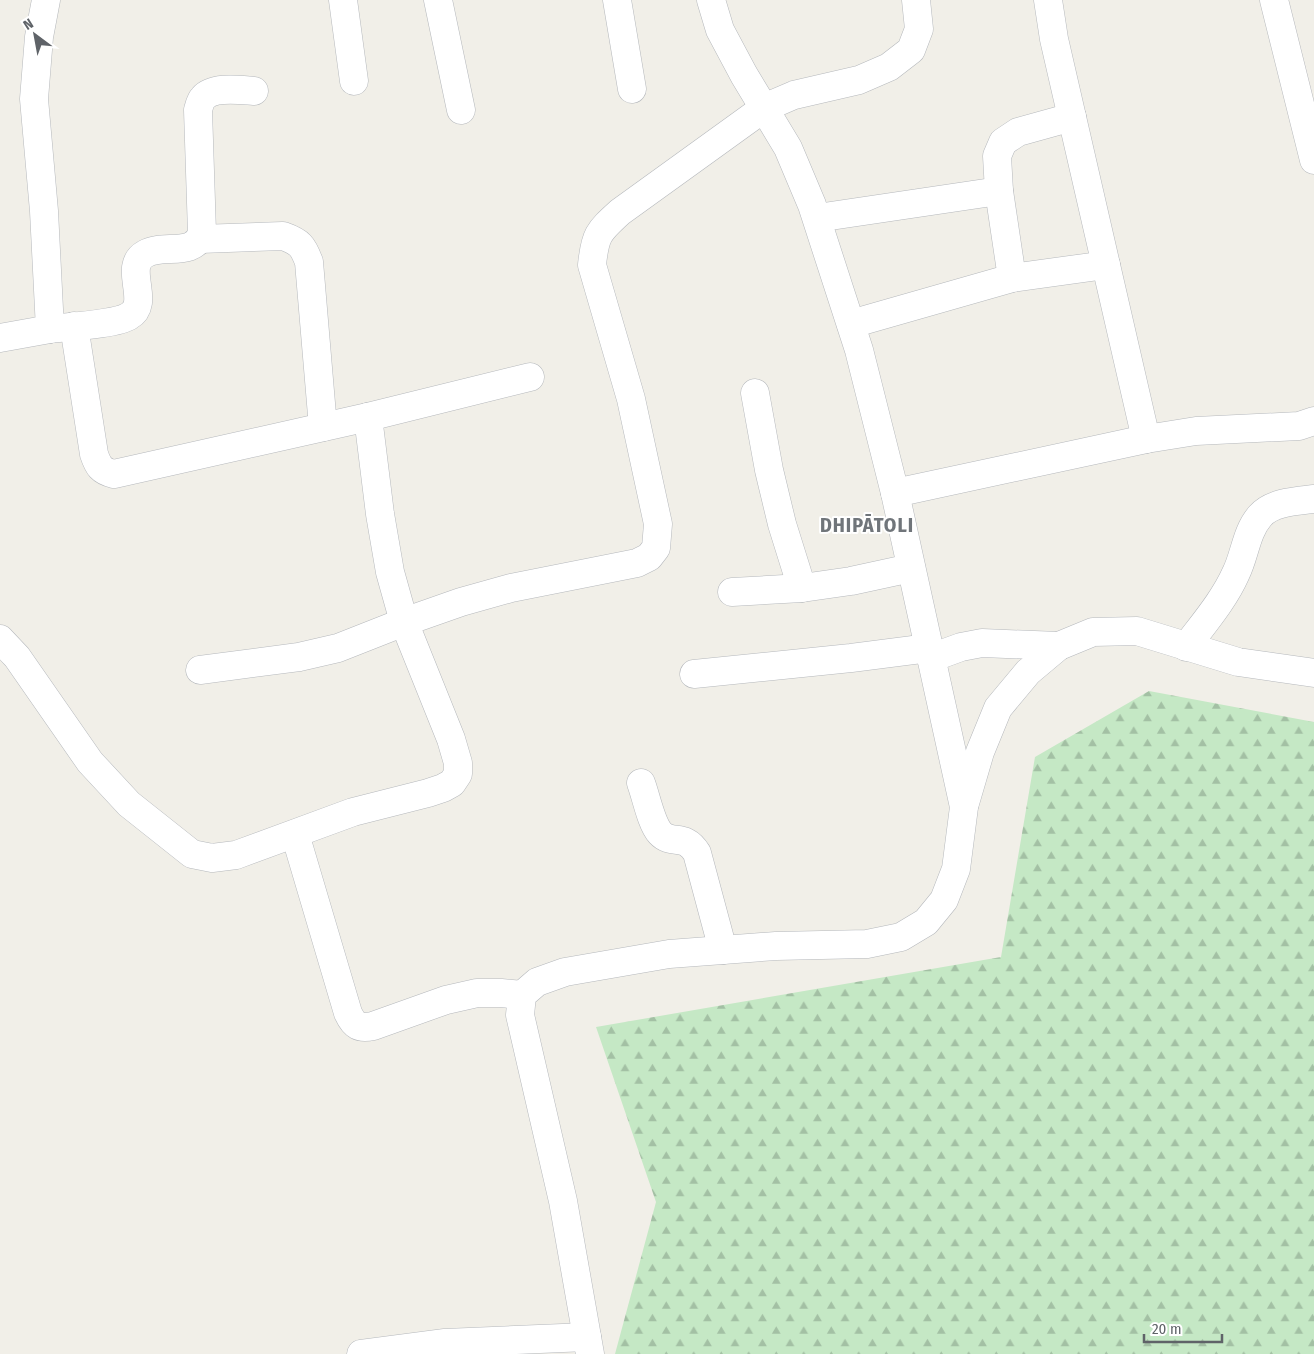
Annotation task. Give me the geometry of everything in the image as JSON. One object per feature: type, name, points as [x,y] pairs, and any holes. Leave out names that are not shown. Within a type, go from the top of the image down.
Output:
[{"type":"street","points":[[46,0],[39,37],[34,99],[44,211],[62,328],[94,454],[98,466],[104,471],[114,474],[368,418],[530,377]]},
{"type":"street","points":[[343,0],[354,80]]},
{"type":"street","points":[[438,0],[461,110]]},
{"type":"street","points":[[617,0],[632,89]]},
{"type":"street","points":[[711,0],[720,30],[744,75],[788,148],[817,218],[851,324],[895,493],[964,807]]},
{"type":"street","points":[[200,670],[299,657],[338,648],[461,602],[511,588],[637,563],[649,557],[656,548],[658,524],[631,399],[592,265],[594,244],[602,228],[620,212],[764,108],[794,96],[859,80],[889,67],[911,50],[919,29],[916,0]]},
{"type":"street","points":[[1048,0],[1054,39],[1146,439]]},
{"type":"street","points":[[1274,0],[1314,160]]},
{"type":"street","points":[[0,338],[119,320],[130,316],[137,309],[139,302],[136,269],[138,260],[144,254],[153,251],[189,248],[200,239],[202,233],[198,110],[203,98],[223,90],[254,91]]},
{"type":"street","points":[[1012,278],[999,191],[997,156],[1003,142],[1018,132],[1072,117]]},
{"type":"street","points":[[817,218],[999,191]]},
{"type":"street","points":[[200,239],[283,236],[296,240],[304,248],[309,262],[323,427]]},
{"type":"street","points":[[851,324],[1012,278],[1106,265]]},
{"type":"street","points":[[755,393],[769,470],[782,524],[802,588]]},
{"type":"street","points":[[0,639],[17,657],[90,762],[129,804],[192,854],[212,858],[236,855],[353,812],[443,788],[452,783],[458,774],[458,762],[451,739],[404,622],[388,563],[368,418]]},
{"type":"street","points":[[895,493],[1146,439],[1196,431],[1299,426],[1314,421]]},
{"type":"street","points":[[1186,647],[1212,612],[1236,573],[1250,535],[1260,516],[1277,505],[1314,499]]},
{"type":"street","points":[[732,592],[802,588],[912,568]]},
{"type":"street","points":[[361,1354],[445,1343],[589,1346],[563,1201],[520,1015],[522,995],[537,982],[565,972],[669,954],[776,946],[868,944],[901,937],[926,922],[944,900],[956,869],[964,807],[980,752],[998,708],[1028,672],[1059,646],[1093,632],[1137,632],[1238,662],[1314,673]]},
{"type":"street","points":[[694,674],[851,658],[930,653],[982,643],[1059,646]]},
{"type":"street","points":[[641,784],[655,826],[660,834],[668,838],[684,840],[692,845],[697,852],[723,950]]},
{"type":"street","points":[[295,834],[348,1013],[352,1022],[357,1027],[373,1026],[446,1000],[477,992],[522,995]]},
{"type":"green space","points":[[1149,691],[1314,722],[1314,1354],[615,1354],[656,1202],[596,1027],[1001,957],[1035,757]]},
{"type":"district","name":"DHIPĀTOLI","points":[[867,525]]}]
